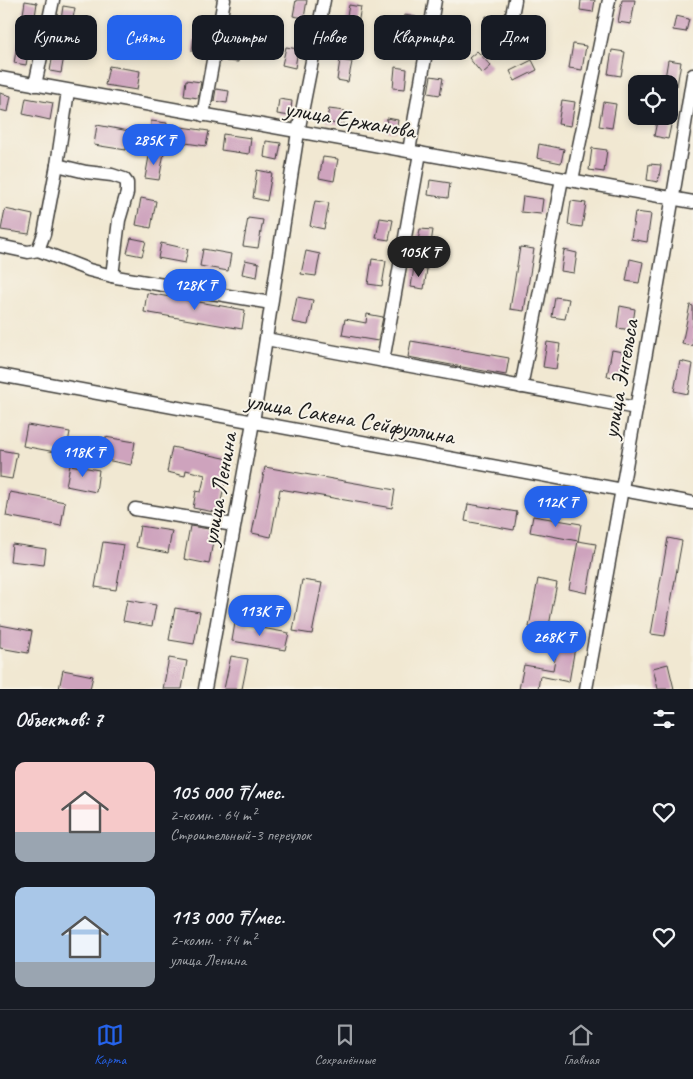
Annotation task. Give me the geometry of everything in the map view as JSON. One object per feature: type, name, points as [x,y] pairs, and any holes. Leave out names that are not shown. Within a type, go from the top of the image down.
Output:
[{"type":"street","points":[[35,85],[53,0]]},
{"type":"street","points":[[203,115],[224,0]]},
{"type":"street","name":"улица Ленина","points":[[206,689],[253,422],[298,132],[324,0]]},
{"type":"street","points":[[383,361],[415,152],[435,0]]},
{"type":"street","points":[[512,15],[515,0]]},
{"type":"street","points":[[521,387],[609,0]]},
{"type":"street","name":"улица Энгельса","points":[[586,689],[693,75]]},
{"type":"street","name":"улица Ержанова","points":[[0,78],[693,202]]},
{"type":"street","points":[[38,250],[44,234],[68,91]]},
{"type":"street","points":[[57,165],[86,172],[112,175],[124,179],[126,183],[127,193],[119,220],[112,276]]},
{"type":"street","points":[[0,246],[28,252],[38,250],[89,270],[112,276],[271,303]]},
{"type":"street","points":[[266,339],[636,408]]},
{"type":"street","name":"улица Сакена Сейфуллина","points":[[0,375],[693,503]]},
{"type":"street","points":[[135,509],[234,525]]},
{"type":"building","points":[[296,0],[307,0],[304,15],[293,16]]},
{"type":"building","points":[[581,0],[595,0],[593,12],[580,10]]},
{"type":"building","points":[[622,0],[635,0],[631,24],[618,22]]},
{"type":"building","points":[[25,1],[37,3],[35,15],[23,15]]},
{"type":"building","points":[[349,5],[361,7],[360,15],[347,15]]},
{"type":"building","points":[[63,6],[75,8],[74,15],[62,15]]},
{"type":"building","points":[[676,16],[689,19],[686,32],[673,30]]},
{"type":"building","points":[[573,44],[586,46],[582,70],[569,68]]},
{"type":"building","points":[[286,47],[294,48],[294,60],[296,60],[295,68],[282,65]]},
{"type":"building","points":[[612,50],[625,52],[621,76],[608,74]]},
{"type":"building","points":[[477,51],[481,55],[481,60],[485,60],[491,66],[482,74],[471,60],[471,56]]},
{"type":"building","points":[[15,57],[15,60],[27,60],[26,65],[14,63]]},
{"type":"building","points":[[52,60],[63,60],[61,73],[50,71]]},
{"type":"building","points":[[226,60],[238,60],[238,62]]},
{"type":"building","points":[[340,60],[352,62],[348,82],[337,80]]},
{"type":"building","points":[[532,60],[537,70],[515,81],[510,71]]},
{"type":"building","points":[[668,60],[681,62],[678,80],[678,75],[666,75]]},
{"type":"building","points":[[109,66],[140,71],[137,90],[105,85]]},
{"type":"building","points":[[395,67],[407,69],[405,89],[393,88]]},
{"type":"building","points":[[431,76],[443,78],[440,95],[428,93]]},
{"type":"building","points":[[186,80],[201,82],[198,98],[184,96]]},
{"type":"building","points":[[216,89],[229,91],[227,103],[214,101]]},
{"type":"building","points":[[0,93],[11,96],[8,112],[0,110]]},
{"type":"building","points":[[26,98],[53,103],[50,120],[23,114]]},
{"type":"building","points":[[279,99],[292,101],[290,116],[277,114]]},
{"type":"building","points":[[562,100],[575,102],[571,126],[558,124]]},
{"type":"building","points":[[603,102],[616,104],[612,128],[599,126]]},
{"type":"building","points":[[329,109],[345,111],[343,125],[326,122]]},
{"type":"building","points":[[387,118],[398,120],[396,132],[385,131]]},
{"type":"building","points":[[151,121],[167,123],[165,139],[150,137]]},
{"type":"building","points":[[97,125],[129,131],[126,150],[94,145]]},
{"type":"building","points":[[656,125],[671,125],[668,139],[654,136]]},
{"type":"building","points":[[181,127],[209,131],[206,146],[179,142]]},
{"type":"building","points":[[223,134],[251,138],[249,154],[221,150]]},
{"type":"building","points":[[266,141],[281,143],[278,160],[264,157]]},
{"type":"building","points":[[539,144],[564,149],[561,163],[537,158]]},
{"type":"building","points":[[592,148],[607,150],[604,172],[589,170]]},
{"type":"building","points":[[150,151],[164,153],[159,180],[145,178]]},
{"type":"building","points":[[323,157],[338,159],[334,181],[319,178]]},
{"type":"building","points":[[649,164],[661,165],[658,182],[647,180]]},
{"type":"building","points":[[257,170],[272,173],[267,201],[253,198]]},
{"type":"building","points":[[430,180],[450,183],[448,198],[428,195]]},
{"type":"building","points":[[523,196],[543,199],[541,214],[521,212]]},
{"type":"building","points":[[141,198],[156,201],[151,228],[136,225]]},
{"type":"building","points":[[315,201],[329,203],[324,229],[310,226]]},
{"type":"building","points":[[571,201],[586,203],[582,227],[568,225]]},
{"type":"building","points":[[5,209],[33,215],[29,234],[1,230]]},
{"type":"building","points":[[635,212],[651,214],[647,242],[631,239]]},
{"type":"building","points":[[248,218],[263,220],[258,248],[243,246]]},
{"type":"building","points":[[380,218],[393,220],[389,240],[376,238]]},
{"type":"building","points":[[420,229],[433,230],[430,250],[417,248]]},
{"type":"building","points":[[131,238],[146,241],[142,256],[127,253]]},
{"type":"building","points":[[161,243],[188,249],[185,263],[158,258]]},
{"type":"building","points":[[520,247],[534,249],[524,311],[510,309]]},
{"type":"building","points":[[203,249],[231,254],[228,271],[200,266]]},
{"type":"building","points":[[564,250],[577,253],[574,273],[561,271]]},
{"type":"building","points":[[306,251],[320,254],[316,276],[301,274]]},
{"type":"building","points":[[372,259],[386,261],[382,286],[368,284]]},
{"type":"building","points":[[630,259],[643,262],[639,283],[626,281]]},
{"type":"building","points":[[245,260],[259,263],[257,277],[242,274]]},
{"type":"building","points":[[414,267],[427,269],[424,289],[411,287]]},
{"type":"building","points":[[147,293],[245,310],[242,329],[144,312]]},
{"type":"building","points":[[297,297],[313,300],[308,325],[292,322]]},
{"type":"building","points":[[555,297],[569,299],[565,319],[552,317]]},
{"type":"building","points":[[690,305],[693,306],[693,346],[682,344]]},
{"type":"building","points":[[620,306],[635,309],[632,330],[617,328]]},
{"type":"building","points":[[367,314],[383,317],[378,341],[342,335],[345,319],[366,323]]},
{"type":"building","points":[[411,341],[509,358],[506,375],[408,357]]},
{"type":"building","points":[[547,342],[560,344],[556,369],[543,367]]},
{"type":"building","points":[[612,350],[628,353],[623,378],[607,376]]},
{"type":"building","points":[[680,361],[693,364],[688,394],[674,391]]},
{"type":"building","points":[[27,425],[70,432],[66,454],[23,446]]},
{"type":"building","points":[[105,437],[135,442],[131,465],[101,459]]},
{"type":"building","points":[[172,447],[229,459],[219,513],[193,508],[196,491],[201,492],[205,475],[186,470],[185,476],[167,472]]},
{"type":"building","points":[[0,450],[17,453],[12,479],[0,477]]},
{"type":"building","points":[[70,465],[99,470],[96,492],[66,486]]},
{"type":"building","points":[[265,467],[395,490],[392,508],[280,489],[271,537],[252,533]]},
{"type":"building","points":[[10,492],[65,502],[61,526],[6,516]]},
{"type":"building","points":[[468,504],[517,512],[514,530],[465,521]]},
{"type":"building","points":[[533,516],[581,524],[578,541],[530,532]]},
{"type":"building","points":[[140,526],[172,531],[168,553],[136,547]]},
{"type":"building","points":[[190,526],[215,530],[209,564],[184,559]]},
{"type":"building","points":[[668,538],[682,541],[665,636],[651,634]]},
{"type":"building","points":[[578,541],[596,544],[587,593],[569,589]]},
{"type":"building","points":[[103,542],[124,545],[116,590],[95,587]]},
{"type":"building","points":[[12,544],[46,549],[44,565],[10,561]]},
{"type":"building","points":[[538,579],[557,583],[548,631],[529,627]]},
{"type":"building","points":[[302,580],[322,583],[312,634],[293,631]]},
{"type":"building","points":[[127,600],[156,605],[152,626],[123,621]]},
{"type":"building","points":[[175,608],[200,612],[194,644],[169,640]]},
{"type":"building","points":[[235,623],[289,633],[285,650],[232,641]]},
{"type":"building","points":[[0,625],[32,631],[28,653],[0,648]]},
{"type":"building","points":[[561,627],[578,630],[569,682],[540,676],[538,689],[519,689],[524,665],[553,670]]},
{"type":"building","points":[[231,656],[248,659],[242,689],[224,689]]},
{"type":"building","points":[[169,658],[187,661],[182,689],[163,689]]},
{"type":"building","points":[[668,664],[674,689],[658,689],[653,668]]},
{"type":"building","points":[[63,670],[93,676],[90,689],[59,689]]}]
